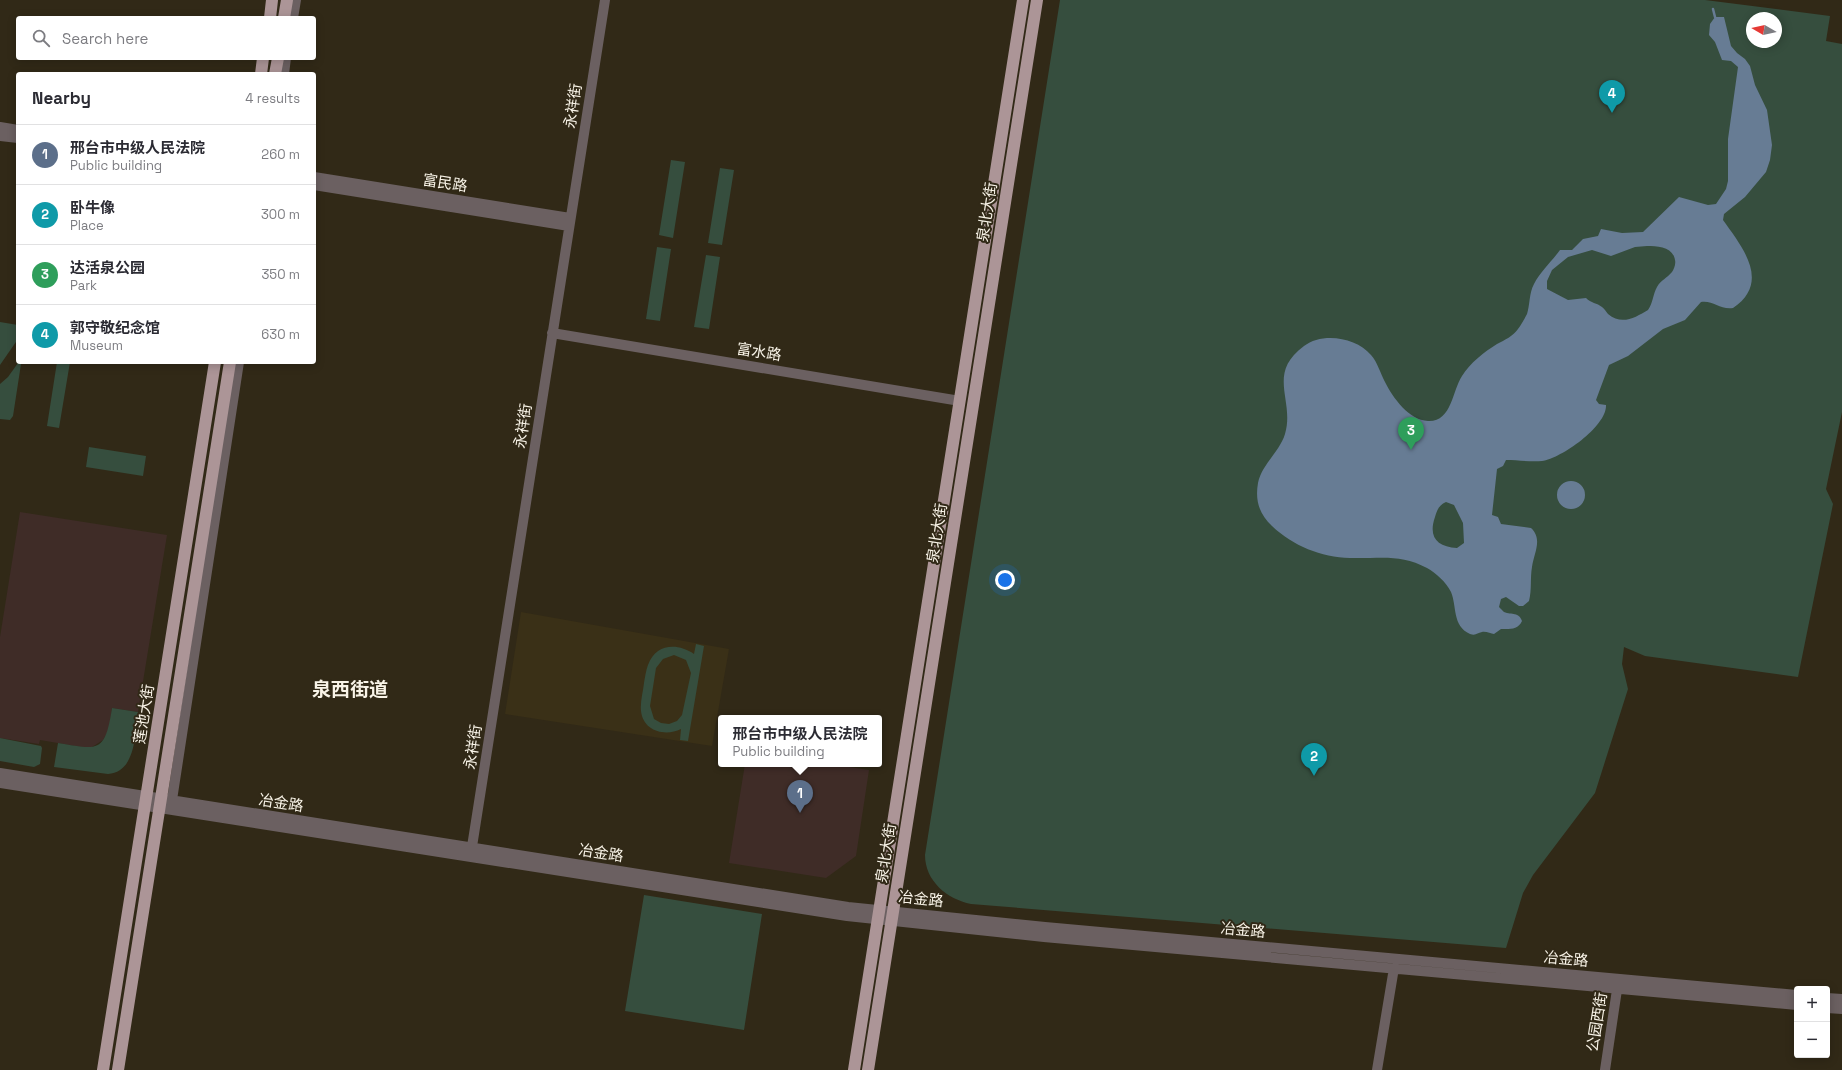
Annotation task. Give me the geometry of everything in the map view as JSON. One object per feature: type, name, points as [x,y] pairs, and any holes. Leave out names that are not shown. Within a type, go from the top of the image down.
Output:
[{"type":"main road","points":[[270,16],[272,0]]},
{"type":"main road","points":[[284,16],[287,0]]},
{"type":"main road","name":"泉北大街","points":[[854,1070],[1024,0]]},
{"type":"main road","name":"泉北大街","points":[[868,1070],[1037,0]]},
{"type":"main road","points":[[261,72],[263,60]]},
{"type":"main road","points":[[275,72],[278,60]]},
{"type":"main road","name":"莲池大街","points":[[103,1070],[215,364]]},
{"type":"main road","name":"莲池大街","points":[[118,1070],[164,802],[230,364]]},
{"type":"street","points":[[293,16],[296,0]]},
{"type":"street","name":"永祥街","points":[[471,853],[605,0]]},
{"type":"street","points":[[284,72],[286,60]]},
{"type":"street","points":[[0,127],[16,130]]},
{"type":"street","points":[[0,136],[16,138]]},
{"type":"street","name":"富民路","points":[[316,177],[570,222]]},
{"type":"street","name":"富民路","points":[[316,185],[570,222]]},
{"type":"street","name":"富水路","points":[[552,333],[960,401]]},
{"type":"street","points":[[164,802],[239,364]]},
{"type":"street","name":"冶金路","points":[[0,773],[146,801]]},
{"type":"street","name":"冶金路","points":[[0,783],[164,802],[471,853],[848,907],[879,915],[1045,927],[1618,984],[1794,1005]]},
{"type":"street","name":"冶金路","points":[[164,802],[471,853]]},
{"type":"street","name":"冶金路","points":[[892,916],[1044,937],[1394,968],[1794,995]]},
{"type":"street","points":[[1377,1070],[1394,968]]},
{"type":"street","name":"公园西街","points":[[1605,1070],[1618,984]]},
{"type":"street","points":[[1830,998],[1842,999]]},
{"type":"street","points":[[1830,1008],[1842,1009]]},
{"type":"shaded area","points":[[20,512],[167,535],[138,712],[112,708],[109,730],[103,740],[92,747],[87,748],[40,740],[39,744],[0,738],[0,637]]},
{"type":"shaded area","points":[[521,612],[729,649],[712,746],[505,714]]},
{"type":"shaded area","points":[[745,767],[850,767],[869,770],[856,856],[826,878],[729,863]]},
{"type":"green space","points":[[1060,0],[1705,0],[1830,16],[1826,41],[1842,44],[1842,412],[1826,489],[1833,504],[1798,677],[1645,656],[1624,647],[1622,664],[1628,689],[1595,793],[1533,875],[1523,893],[1506,948],[971,904],[954,898],[939,887],[933,881],[926,864],[925,855]]},
{"type":"green space","points":[[671,160],[685,162],[673,238],[659,235]]},
{"type":"green space","points":[[720,168],[734,170],[722,245],[708,243]]},
{"type":"green space","points":[[657,247],[671,249],[660,321],[646,319]]},
{"type":"green space","points":[[706,255],[720,257],[709,329],[694,327]]},
{"type":"green space","points":[[0,322],[16,325],[16,342],[0,365]]},
{"type":"green space","points":[[17,364],[21,364],[13,416],[10,420],[0,419],[0,384],[8,377]]},
{"type":"green space","points":[[57,364],[70,364],[59,428],[47,426]]},
{"type":"green space","points":[[89,447],[146,456],[143,476],[86,467]]},
{"type":"green space","points":[[696,644],[704,646],[688,741],[680,740],[681,729],[662,732],[650,728],[643,718],[641,704],[647,667],[656,652],[668,647],[675,647],[688,650],[694,654]],"holes":[[[674,655],[686,660],[691,673],[682,715],[677,721],[669,724],[661,723],[654,719],[650,706],[656,668],[663,659]]]},
{"type":"green space","points":[[112,708],[138,712],[135,741],[129,759],[124,767],[117,772],[108,774],[54,767],[58,743],[91,747],[98,745],[103,741]]},
{"type":"green space","points":[[0,738],[41,746],[40,764],[34,767],[0,761]]},
{"type":"green space","points":[[644,895],[762,914],[744,1030],[625,1011]]},
{"type":"water","points":[[1715,17],[1724,17],[1731,46],[1750,66],[1755,85],[1767,110],[1772,145],[1770,160],[1766,172],[1745,197],[1724,214],[1723,220],[1745,253],[1750,265],[1752,276],[1750,287],[1744,298],[1733,308],[1724,308],[1709,302],[1701,302],[1685,320],[1663,329],[1628,356],[1609,365],[1596,400],[1599,404],[1606,405],[1604,413],[1599,422],[1591,431],[1571,448],[1551,459],[1542,461],[1506,460],[1503,466],[1497,469],[1492,515],[1498,517],[1501,524],[1531,528],[1535,532],[1537,541],[1532,567],[1529,601],[1523,606],[1519,606],[1506,597],[1501,599],[1499,607],[1504,612],[1519,616],[1522,621],[1520,624],[1513,628],[1501,629],[1494,634],[1480,632],[1472,635],[1460,626],[1456,615],[1453,597],[1449,588],[1434,572],[1427,568],[1408,560],[1389,558],[1350,558],[1318,553],[1298,545],[1280,533],[1272,526],[1261,512],[1257,489],[1263,470],[1279,447],[1285,434],[1287,410],[1284,377],[1286,367],[1293,356],[1304,346],[1320,339],[1329,338],[1339,338],[1357,344],[1371,355],[1388,388],[1402,407],[1414,417],[1421,420],[1436,420],[1447,411],[1462,376],[1473,362],[1482,354],[1511,336],[1518,329],[1527,314],[1531,291],[1534,284],[1560,250],[1572,250],[1583,239],[1598,236],[1601,229],[1622,233],[1643,232],[1679,197],[1708,205],[1716,204],[1726,189],[1728,181],[1728,139],[1738,67],[1731,61],[1722,60],[1715,42],[1709,35],[1710,24]],"holes":[[[1656,246],[1671,252],[1674,256],[1675,265],[1672,272],[1657,287],[1648,310],[1634,318],[1624,320],[1613,318],[1600,306],[1586,298],[1568,300],[1547,289],[1547,281],[1552,270],[1568,257],[1592,250],[1611,256],[1635,247]],[[1446,502],[1454,505],[1463,523],[1464,543],[1457,548],[1444,546],[1436,540],[1434,535],[1433,524],[1437,512],[1440,506]]]},
{"type":"water","points":[[1571,481],[1577,482],[1581,485],[1584,489],[1584,501],[1581,505],[1577,508],[1571,509],[1565,508],[1561,505],[1558,501],[1557,495],[1558,489],[1561,485],[1565,482]]},
{"type":"waterway","points":[[1713,9],[1715,17]]},
{"type":"place","name":"郭守敬纪念馆","points":[[1612,113]]},
{"type":"place","name":"达活泉公园","points":[[1411,450]]},
{"type":"place","name":"卧牛像","points":[[1314,776]]},
{"type":"place","name":"邢台市中级人民法院","points":[[800,813]]},
{"type":"district","name":"泉西街道","points":[[350,689]]}]
